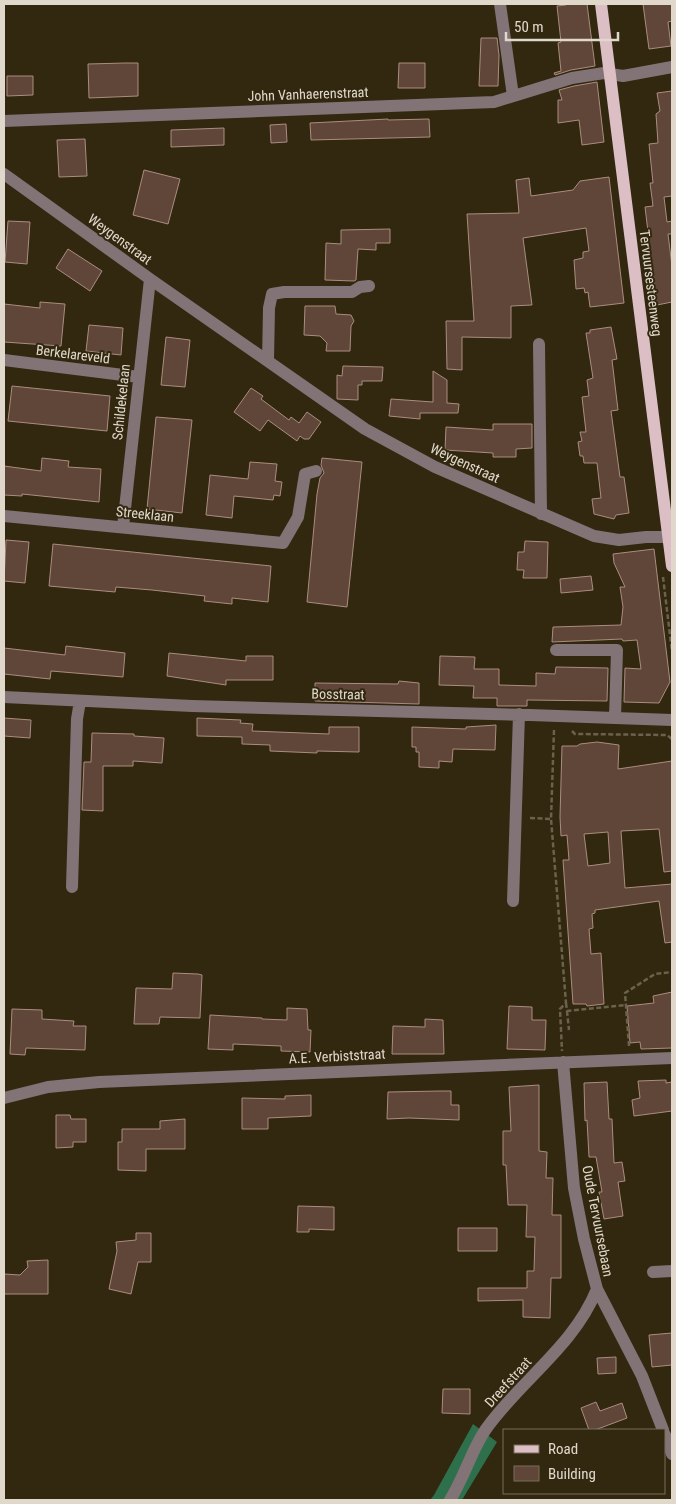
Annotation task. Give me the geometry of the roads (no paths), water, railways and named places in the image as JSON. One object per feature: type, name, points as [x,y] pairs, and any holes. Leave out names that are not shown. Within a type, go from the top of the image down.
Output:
[{"type":"main road","name":"Tervuursesteenweg","points":[[601,4],[670,537],[672,566]]},
{"type":"street","points":[[500,4],[513,96]]},
{"type":"street","name":"John Vanhaerenstraat","points":[[4,122],[494,102],[572,78],[604,73],[623,76],[672,67]]},
{"type":"street","name":"Weygenstraat","points":[[4,174],[150,279],[365,429],[435,467],[581,531],[619,540],[670,537]]},
{"type":"street","name":"Schildekelaan","points":[[123,527],[150,279]]},
{"type":"street","points":[[268,361],[269,308],[272,294],[284,292],[352,292],[360,287],[369,286]]},
{"type":"street","points":[[539,344],[541,514]]},
{"type":"street","name":"Berkelareveld","points":[[4,360],[139,378]]},
{"type":"street","name":"Streeklaan","points":[[4,516],[283,543],[298,517],[305,474],[316,471]]},
{"type":"street","points":[[556,650],[617,650],[615,718]]},
{"type":"street","name":"Bosstraat","points":[[4,697],[192,706],[519,714],[672,720]]},
{"type":"street","points":[[72,888],[77,718],[80,700]]},
{"type":"street","points":[[513,901],[519,714]]},
{"type":"street","name":"A.E. Verbiststraat","points":[[4,1098],[48,1087],[99,1082],[672,1058]]},
{"type":"street","name":"Oude Tervuursebaan","points":[[562,1062],[574,1188],[584,1239],[597,1289],[642,1376],[663,1429]]},
{"type":"street","points":[[653,1272],[672,1271]]},
{"type":"street","name":"Dreefstraat","points":[[450,1500],[485,1430],[513,1395],[563,1345],[591,1304],[597,1289]]},
{"type":"street","points":[[666,1438],[672,1454]]}]
